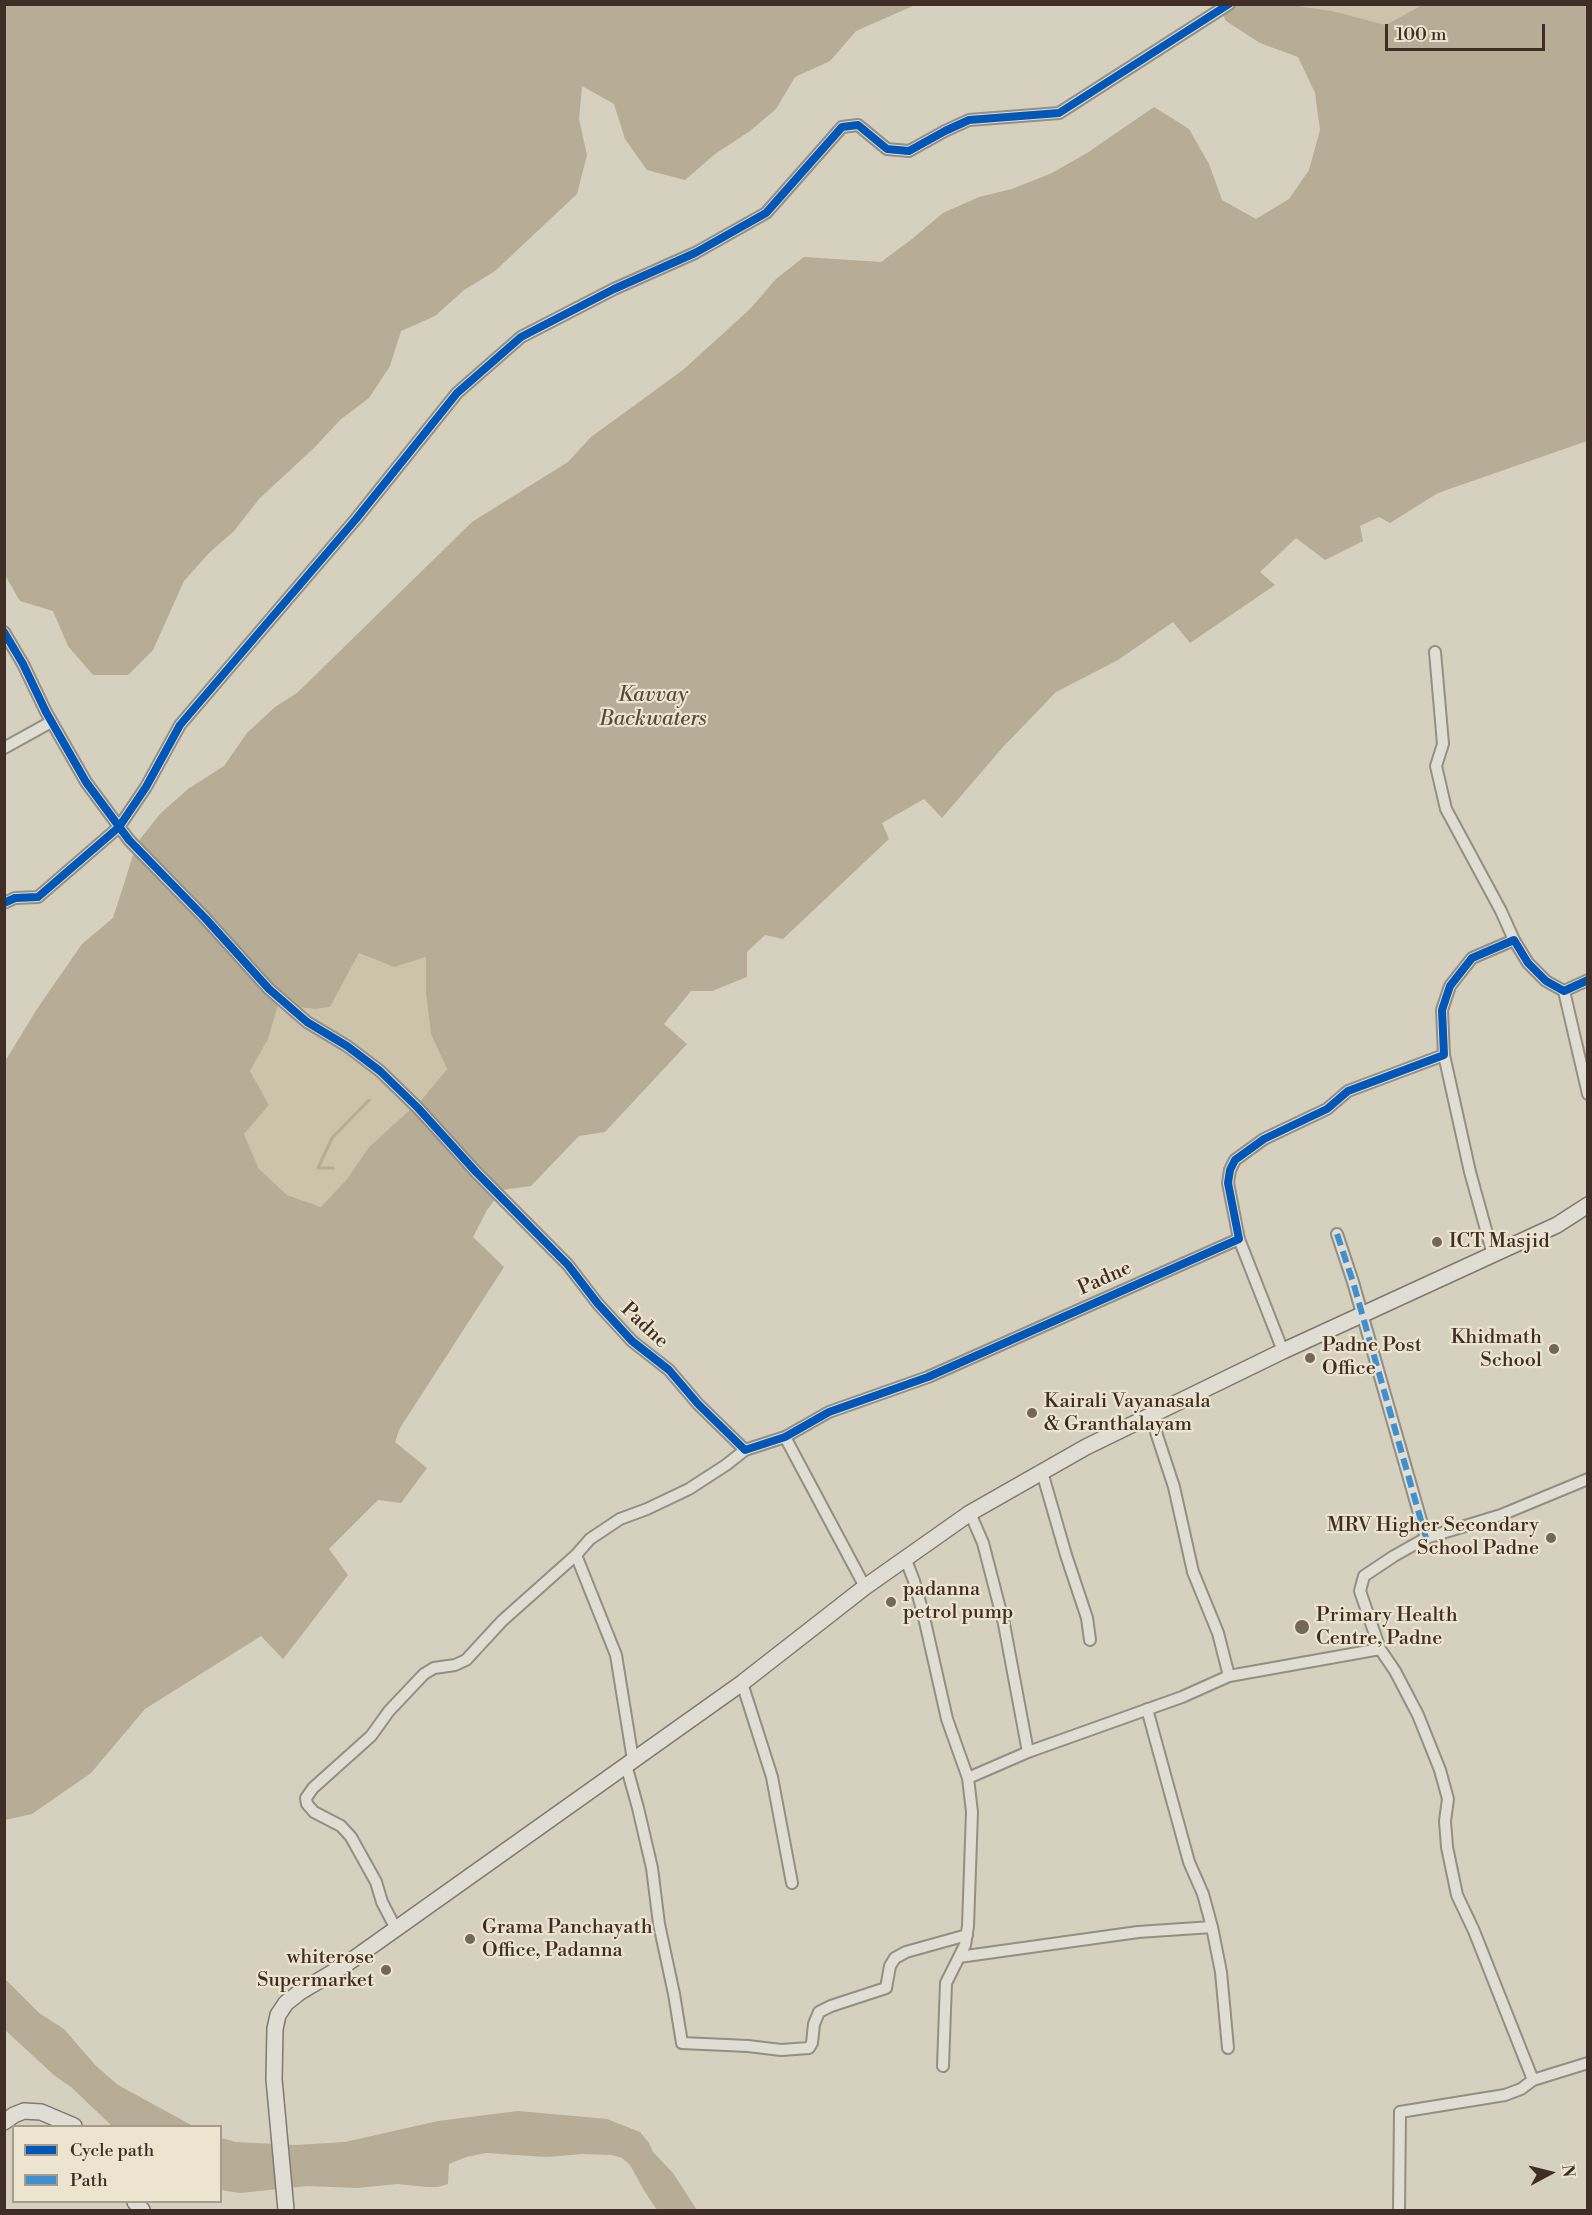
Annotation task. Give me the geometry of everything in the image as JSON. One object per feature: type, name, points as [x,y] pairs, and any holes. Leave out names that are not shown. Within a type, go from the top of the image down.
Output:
[{"type":"main road","points":[[286,2211],[274,2079],[275,2029],[278,2014],[286,2002],[345,1965],[741,1683],[865,1587],[970,1513],[1086,1447],[1283,1351],[1557,1225],[1587,1205]]},
{"type":"main road","points":[[4,2122],[24,2111],[41,2112],[70,2125]]},
{"type":"street","points":[[4,903],[15,898],[38,897],[119,827],[146,787],[180,725],[356,519],[457,393],[521,337],[614,289],[695,253],[765,213],[842,127],[858,124],[887,149],[909,151],[945,130],[969,120],[1059,113],[1229,4]]},
{"type":"street","name":"Padne","points":[[4,632],[23,664],[51,722],[86,782],[129,840],[205,918],[269,989],[307,1022],[347,1046],[380,1071],[533,1228],[632,1341],[669,1370],[698,1404],[745,1450],[785,1437],[829,1412],[928,1377],[1239,1239]]},
{"type":"street","points":[[1435,652],[1443,744],[1436,766],[1446,809],[1528,963],[1546,981],[1564,991],[1587,1094]]},
{"type":"street","points":[[4,748],[51,722]]},
{"type":"street","points":[[1493,1255],[1470,1172],[1444,1055],[1442,1010],[1450,986],[1472,958],[1514,940]]},
{"type":"street","points":[[1564,991],[1587,980]]},
{"type":"street","points":[[1283,1351],[1239,1239],[1228,1183],[1230,1170],[1235,1160],[1264,1139],[1327,1109],[1348,1091],[1444,1055]]},
{"type":"street","points":[[1337,1234],[1426,1538]]},
{"type":"street","points":[[1151,1417],[1174,1487],[1193,1572],[1218,1633],[1229,1676]]},
{"type":"street","points":[[785,1437],[865,1587]]},
{"type":"street","points":[[396,1929],[382,1902],[376,1882],[351,1837],[341,1826],[314,1812],[307,1804],[306,1798],[313,1788],[372,1736],[388,1711],[424,1674],[434,1668],[455,1665],[466,1660],[502,1621],[590,1539],[620,1519],[647,1509],[689,1488],[745,1450]]},
{"type":"street","points":[[1042,1472],[1087,1618],[1090,1640]]},
{"type":"street","points":[[1533,2080],[1474,1931],[1457,1895],[1447,1847],[1445,1821],[1448,1799],[1440,1770],[1418,1714],[1395,1671],[1380,1649],[1360,1591],[1364,1576],[1426,1538],[1501,1515],[1587,1479]]},
{"type":"street","points":[[970,1513],[983,1544],[1004,1624],[1028,1752]]},
{"type":"street","points":[[576,1554],[580,1571],[608,1631],[616,1654],[629,1762],[652,1868],[659,1924],[674,1994],[681,2043],[781,2050],[809,2048],[819,2012],[886,1988],[895,1958],[906,1952],[967,1935]]},
{"type":"street","points":[[906,1560],[923,1613],[947,1719],[968,1778],[972,1812],[971,1889],[967,1935],[965,1945],[946,1983],[943,2066]]},
{"type":"street","points":[[968,1778],[1028,1752],[1182,1697],[1229,1676],[1380,1649]]},
{"type":"street","points":[[741,1683],[772,1777],[792,1883]]},
{"type":"street","points":[[1147,1709],[1189,1862],[1203,1894],[1212,1927],[1221,1972],[1228,2048]]},
{"type":"street","points":[[959,1957],[1138,1932],[1212,1927]]},
{"type":"street","points":[[1399,2211],[1400,2112],[1505,2095],[1521,2089],[1533,2080],[1587,2063]]},
{"type":"shaded area","points":[[1291,5],[1422,5],[1386,25],[1332,11]]},
{"type":"shaded area","points":[[359,953],[394,967],[426,957],[426,994],[431,1034],[447,1069],[424,1097],[369,1147],[347,1179],[321,1207],[287,1195],[259,1169],[244,1134],[269,1105],[250,1071],[268,1039],[278,1005],[315,1009],[330,1007]]},
{"type":"water","points":[[4,5],[915,5],[856,31],[830,61],[795,77],[776,109],[750,131],[715,154],[685,180],[647,170],[625,139],[614,104],[582,86],[579,119],[587,155],[577,194],[495,271],[464,290],[435,316],[401,331],[390,366],[369,398],[340,420],[314,448],[259,499],[234,531],[209,553],[184,581],[153,650],[128,675],[93,675],[68,646],[53,611],[20,601],[5,575]]},
{"type":"water","name":"Kavvay Backwaters","points":[[1218,5],[1291,5],[1332,11],[1386,25],[1422,5],[1587,5],[1587,441],[1438,493],[1390,523],[1379,517],[1360,526],[1363,541],[1325,560],[1296,538],[1260,572],[1275,585],[1190,643],[1173,622],[1118,660],[1056,692],[1003,747],[942,818],[924,799],[882,823],[889,839],[783,939],[765,935],[747,952],[747,977],[712,991],[691,991],[664,1024],[687,1044],[605,1132],[579,1136],[531,1186],[502,1190],[487,1210],[473,1237],[504,1267],[400,1428],[395,1442],[427,1468],[401,1503],[378,1500],[329,1549],[348,1575],[283,1659],[261,1636],[145,1709],[91,1773],[32,1814],[5,1820],[4,1063],[37,1009],[82,944],[113,918],[137,843],[160,814],[188,789],[224,766],[247,733],[275,707],[297,693],[472,522],[568,462],[591,437],[683,370],[750,309],[776,279],[804,257],[881,262],[943,213],[979,197],[1012,189],[1052,173],[1087,153],[1154,107],[1189,129],[1209,164],[1222,200],[1256,219],[1289,199],[1309,170],[1320,130],[1315,93],[1298,57],[1260,43],[1226,21]],"holes":[[[359,953],[394,967],[426,957],[426,994],[431,1034],[447,1069],[424,1097],[369,1147],[347,1179],[321,1207],[287,1195],[259,1169],[244,1134],[269,1105],[250,1071],[268,1039],[278,1005],[315,1009],[330,1007]]]},
{"type":"water","points":[[4,1978],[39,2013],[64,2029],[96,2066],[118,2085],[191,2125],[111,2125],[5,2030]]},
{"type":"water","points":[[518,2111],[607,2119],[640,2132],[653,2152],[673,2173],[697,2210],[657,2210],[630,2165],[622,2158],[612,2155],[583,2154],[546,2157],[486,2153],[466,2157],[449,2164],[448,2184],[438,2187],[397,2184],[357,2188],[307,2186],[240,2193],[222,2190],[222,2138],[236,2142],[296,2145],[345,2142],[438,2121]]},
{"type":"waterway","points":[[333,1168],[318,1168],[332,1138],[369,1100]]},
{"type":"marked path","points":[[1337,1234],[1353,1282],[1426,1538]]},
{"type":"cycle path","points":[[4,903],[15,898],[38,897],[119,827],[146,787],[180,725],[356,519],[457,393],[521,337],[614,289],[695,253],[766,213],[842,127],[858,125],[887,149],[909,151],[969,120],[1059,113],[1229,4]]},
{"type":"cycle path","points":[[4,632],[86,782],[129,840],[205,918],[269,989],[307,1022],[347,1046],[380,1071],[418,1108],[476,1172],[568,1265],[598,1304],[632,1341],[669,1370],[698,1404],[745,1450],[785,1437],[829,1412],[928,1377],[1239,1239],[1228,1183],[1230,1170],[1235,1160],[1264,1139],[1327,1109],[1348,1091],[1444,1055],[1442,1010],[1450,986],[1472,958],[1514,940],[1528,963],[1546,981],[1564,991],[1588,980]]},
{"type":"place","name":"ICT Masjid","points":[[1437,1242]]},
{"type":"place","name":"Khidmath School","points":[[1554,1349]]},
{"type":"place","name":"Padne Post Office","points":[[1310,1358]]},
{"type":"place","name":"Kairali Vayanasala & Granthalayam","points":[[1032,1413]]},
{"type":"place","name":"MRV Higher Secondary School Padne","points":[[1551,1538]]},
{"type":"place","name":"padanna petrol pump","points":[[891,1602]]},
{"type":"place","name":"Primary Health Centre, Padne","points":[[1302,1627]]},
{"type":"place","name":"Grama Panchayath Office, Padanna","points":[[470,1939]]},
{"type":"place","name":"whiterose Supermarket","points":[[386,1970]]}]
